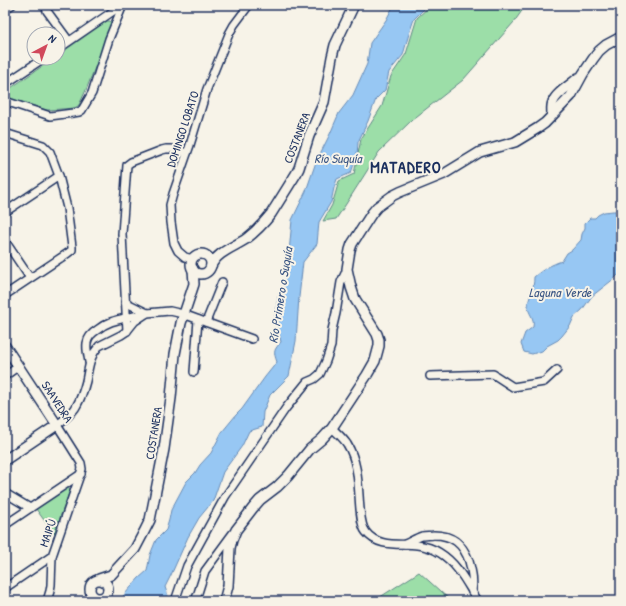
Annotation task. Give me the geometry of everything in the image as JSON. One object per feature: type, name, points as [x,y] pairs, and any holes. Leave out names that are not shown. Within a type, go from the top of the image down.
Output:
[{"type":"street","points":[[5,9],[12,5]]},
{"type":"street","points":[[45,5],[47,11],[69,41]]},
{"type":"street","points":[[66,43],[122,5]]},
{"type":"street","points":[[5,101],[50,116],[73,114],[82,110],[92,93],[109,39],[122,5]]},
{"type":"street","name":"DOMINGO LOBATO","points":[[192,259],[185,257],[178,251],[174,243],[170,205],[207,89],[229,34],[249,5]]},
{"type":"street","name":"COSTANERA","points":[[111,574],[107,593],[105,596],[95,600],[89,588],[91,583],[111,574],[134,549],[150,520],[164,449],[175,354],[183,314],[194,284],[198,277],[208,269],[220,254],[244,240],[267,219],[296,174],[324,102],[335,45],[354,5]]},
{"type":"street","points":[[175,601],[187,566],[225,497],[286,408],[307,382],[320,374],[331,346],[332,330],[341,282],[347,269],[350,250],[352,244],[372,213],[381,204],[400,192],[444,174],[480,152],[515,142],[538,128],[545,123],[571,96],[583,74],[599,51],[606,45],[621,37]]},
{"type":"street","points":[[5,84],[32,66]]},
{"type":"street","points":[[5,133],[45,147],[50,152],[59,176],[67,208],[72,250],[5,295]]},
{"type":"street","points":[[126,331],[122,234],[127,166],[131,162],[162,150],[172,149],[187,153]]},
{"type":"street","points":[[5,212],[59,176]]},
{"type":"street","points":[[5,241],[30,278]]},
{"type":"street","name":"COSTANERA","points":[[194,284],[193,269],[191,264],[194,256],[200,254],[212,256],[220,254]]},
{"type":"street","points":[[193,269],[198,273],[208,269],[210,260],[206,255]]},
{"type":"street","points":[[195,601],[205,570],[260,500],[281,483],[310,449],[332,428],[368,375],[377,356],[379,340],[377,334],[352,293],[347,269]]},
{"type":"street","points":[[206,322],[222,282]]},
{"type":"street","points":[[125,302],[147,313]]},
{"type":"street","points":[[89,362],[86,348],[87,341],[92,334],[107,323],[147,313],[170,311],[183,314],[252,339]]},
{"type":"street","points":[[5,460],[57,425],[74,410],[78,404],[86,382],[89,362],[92,355],[99,346],[121,335],[135,321],[147,313]]},
{"type":"street","points":[[194,372],[198,320]]},
{"type":"street","name":"SAAVEDRA","points":[[5,346],[81,463],[81,474]]},
{"type":"street","points":[[5,376],[19,366]]},
{"type":"street","points":[[430,376],[493,374],[513,387],[544,382],[557,370]]},
{"type":"street","points":[[332,428],[346,443],[353,455],[356,466],[361,522],[365,532],[376,541],[420,546],[434,550],[453,563],[478,601]]},
{"type":"street","points":[[5,525],[81,474]]},
{"type":"street","name":"MAIPÚ","points":[[47,601],[51,584],[52,556],[81,474]]},
{"type":"street","points":[[5,493],[30,508]]},
{"type":"street","points":[[224,601],[228,586],[230,548],[236,530]]},
{"type":"street","points":[[403,545],[423,536],[440,535],[453,538],[462,546],[472,571],[472,592]]},
{"type":"street","points":[[5,588],[52,556]]},
{"type":"street","points":[[99,579],[104,581],[108,587]]},
{"type":"street","points":[[87,601],[89,588]]},
{"type":"green space","points":[[431,5],[526,5],[514,22],[463,80],[412,120],[379,152],[336,219],[323,221],[332,205],[339,181],[354,174],[361,139],[382,106],[391,76],[406,54],[417,18]]},
{"type":"green space","points":[[107,21],[110,21],[112,25],[86,90],[79,105],[75,108],[47,110],[5,97],[5,92],[42,66],[66,66],[66,49]]},
{"type":"green space","points":[[68,487],[70,490],[54,534],[36,509]]},
{"type":"green space","points":[[419,572],[451,601],[374,601]]},
{"type":"water","name":"Río Suquía","points":[[394,5],[428,5],[414,19],[403,55],[389,72],[385,90],[376,99],[358,142],[357,155],[351,173],[337,179],[331,202],[319,222],[317,244],[303,262],[296,341],[289,376],[270,395],[263,412],[262,427],[249,431],[242,446],[223,472],[213,501],[199,518],[188,537],[165,587],[168,596],[164,601],[120,601],[139,578],[147,571],[150,555],[156,540],[166,530],[171,510],[186,482],[211,453],[222,432],[242,409],[277,362],[275,351],[281,342],[275,316],[278,297],[287,274],[292,220],[306,191],[316,162],[339,113],[353,95],[367,64],[370,43],[386,20]]},
{"type":"water","name":"Laguna Verde","points":[[621,211],[621,272],[592,296],[582,310],[574,317],[570,326],[558,340],[547,346],[542,351],[532,354],[524,352],[521,344],[525,333],[533,327],[533,321],[528,306],[534,277],[547,268],[562,261],[567,253],[572,250],[581,240],[585,223],[590,218],[595,218],[604,212]]},
{"type":"district","name":"MATADERO","points":[[406,167]]},
{"type":"water label","name":"Río Primero o Suquía","points":[[280,295]]}]
